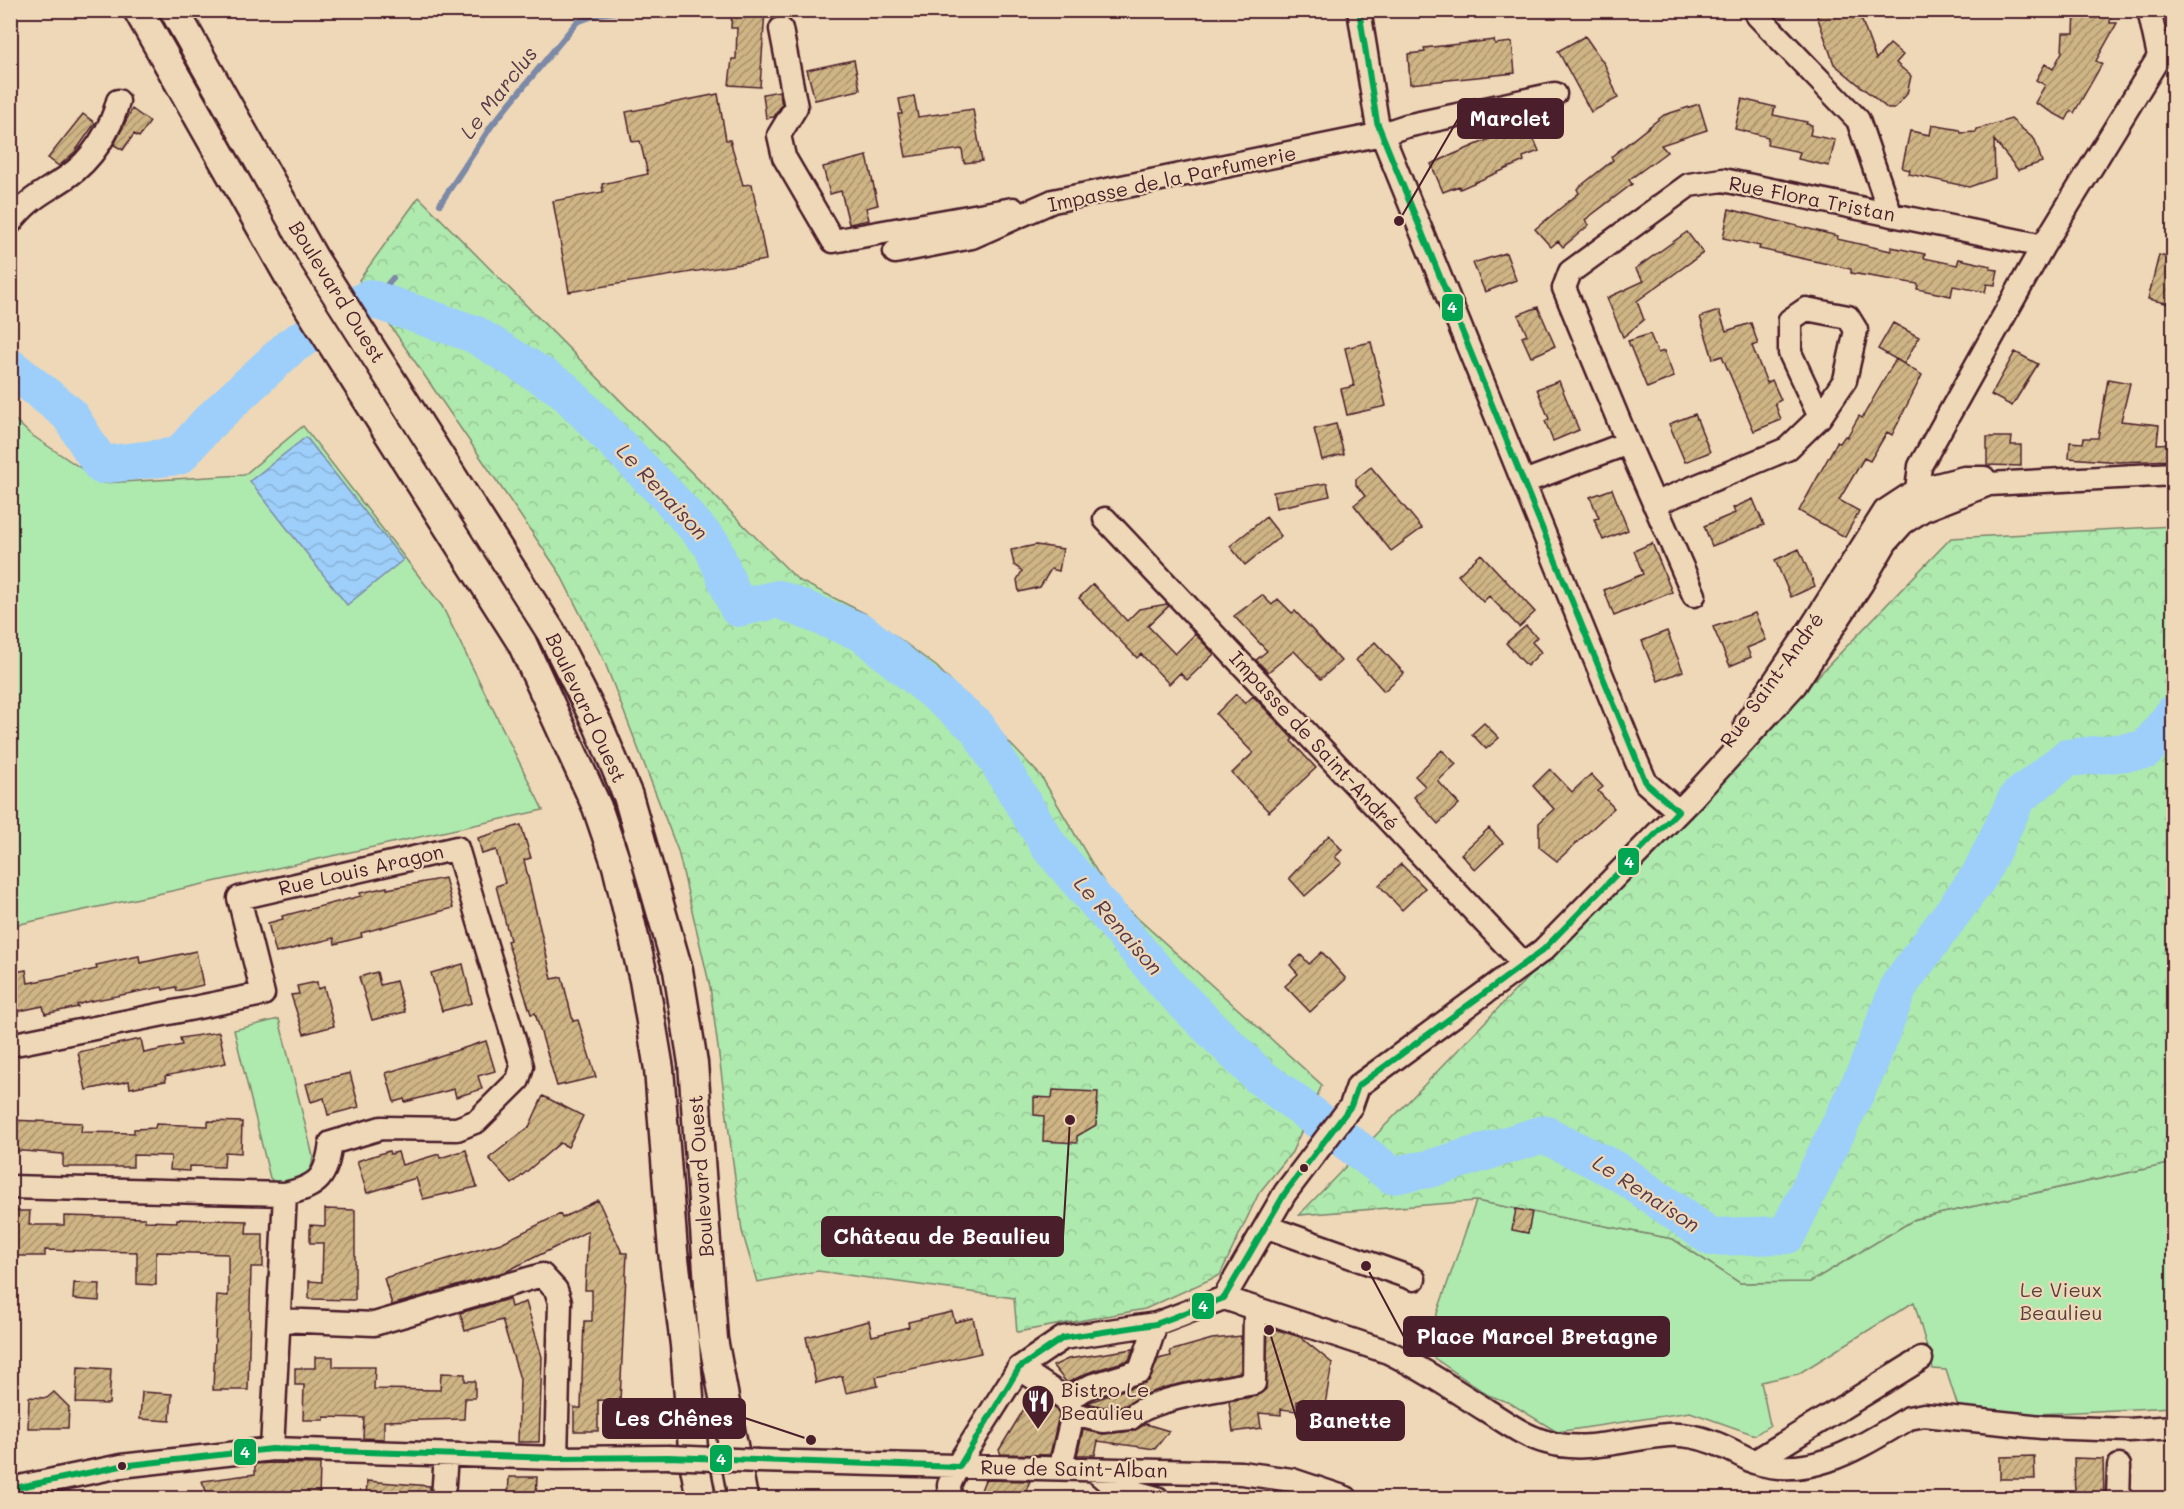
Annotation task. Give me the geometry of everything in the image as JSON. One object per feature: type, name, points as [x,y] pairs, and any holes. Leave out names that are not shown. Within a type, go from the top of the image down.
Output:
[{"type":"main road","name":"Boulevard Ouest","points":[[138,10],[305,300],[522,643],[597,807],[616,867],[644,980],[659,1069],[673,1251],[685,1345],[694,1462],[701,1498]]},
{"type":"main road","name":"Boulevard Ouest","points":[[174,10],[331,284],[551,632],[598,724],[628,796],[680,981],[693,1063],[713,1339],[743,1498]]},
{"type":"street","points":[[1359,10],[1377,122],[1639,767],[1646,783],[1674,807]]},
{"type":"street","points":[[1920,500],[1920,466],[2043,246],[2163,50],[2149,10]]},
{"type":"street","points":[[1757,15],[1858,120],[1890,213]]},
{"type":"street","points":[[781,29],[796,107],[779,135],[784,157],[833,241],[1053,201]]},
{"type":"street","name":"Impasse de la Parfumerie","points":[[895,252],[972,237],[1053,201],[1382,134],[1406,126],[1555,94]]},
{"type":"street","points":[[10,223],[24,204],[69,176],[84,162],[108,131],[118,101]]},
{"type":"street","name":"Rue Flora Tristan","points":[[1694,595],[1564,288],[1570,272],[1689,185],[1723,180],[2043,246]]},
{"type":"street","points":[[1654,504],[1787,449],[1820,417]]},
{"type":"street","points":[[1524,482],[1628,443]]},
{"type":"street","name":"Rue Saint-André","points":[[1224,1298],[1285,1193],[1304,1172],[1351,1106],[1358,1086],[1523,963],[1539,940],[1674,807],[1751,736],[1795,685],[1886,542],[1920,500],[1989,484],[2174,474]]},
{"type":"street","name":"Impasse de Saint-André","points":[[1106,519],[1523,963]]},
{"type":"street","name":"Rue Louis Aragon","points":[[10,1045],[263,994],[239,898],[457,848],[522,1066],[518,1080],[477,1121],[457,1129],[381,1128],[331,1143],[327,1167],[316,1183],[305,1189],[285,1194]]},
{"type":"street","points":[[10,1187],[285,1194],[272,1449]]},
{"type":"street","points":[[1266,1227],[1414,1279]]},
{"type":"street","points":[[279,1320],[375,1324],[542,1275],[556,1290],[560,1302],[556,1458]]},
{"type":"street","points":[[950,1498],[949,1485],[1019,1368],[1063,1338],[1156,1324],[1224,1298],[1388,1352],[1410,1362],[1515,1429],[1562,1446],[1595,1446],[1668,1435],[1683,1436],[1714,1442],[1754,1462],[1780,1469],[1822,1463],[1909,1418],[1924,1415],[2042,1427],[2129,1430],[2174,1427]]},
{"type":"street","points":[[1019,1368],[1069,1407],[1102,1421],[1131,1418],[1138,1410],[1176,1399],[1254,1383],[1255,1308]]},
{"type":"street","points":[[1064,1457],[1069,1407],[1090,1386],[1140,1371],[1156,1324]]},
{"type":"street","points":[[1754,1462],[1921,1359]]},
{"type":"street","name":"Rue de Saint-Alban","points":[[10,1490],[121,1466],[272,1449],[556,1458],[668,1457],[959,1467],[1241,1473],[1292,1480],[1346,1498]]},
{"type":"street","points":[[443,1498],[446,1455]]},
{"type":"street","points":[[2118,1498],[2119,1466]]},
{"type":"street","points":[[1094,1470],[1113,1486],[1158,1498]]},
{"type":"green space","points":[[419,197],[798,580],[866,614],[937,667],[1041,776],[1113,896],[1322,1085],[1292,1152],[1259,1193],[1220,1275],[1145,1309],[1017,1332],[1014,1298],[818,1271],[757,1282],[742,1231],[710,987],[678,851],[605,663],[559,572],[359,280]]},
{"type":"green space","points":[[10,415],[30,434],[103,483],[244,475],[303,426],[442,606],[543,810],[11,926]]},
{"type":"green space","points":[[2173,526],[2173,1163],[1915,1219],[1810,1282],[1740,1283],[1673,1239],[1476,1201],[1299,1215],[1951,538]]},
{"type":"green space","points":[[279,1019],[313,1156],[307,1175],[278,1185],[270,1178],[234,1030]]},
{"type":"green space","name":"Le Vieux Beaulieu","points":[[2173,1163],[2173,1407],[2038,1414],[1959,1410],[1946,1370],[1933,1369],[1914,1302],[1798,1374],[1761,1382],[1770,1425],[1755,1435],[1690,1412],[1557,1432],[1510,1403],[1488,1395],[1424,1351],[1476,1201],[1673,1239],[1740,1283],[1810,1282],[1915,1219]]},
{"type":"water","points":[[306,437],[403,560],[347,605],[250,481]]},
{"type":"building","points":[[732,10],[765,10],[760,87],[729,85],[732,59],[736,59],[737,28],[731,28]]},
{"type":"building","points":[[1815,10],[1858,10],[1876,59],[1890,44],[1903,55],[1896,63],[1911,76],[1907,94],[1894,109],[1888,109],[1834,64]]},
{"type":"building","points":[[2075,10],[2111,10],[2110,23],[2117,23],[2096,61],[2102,64],[2074,113],[2071,111],[2066,120],[2035,103],[2045,85],[2036,80],[2045,64],[2053,69],[2062,52],[2063,33],[2074,33]]},
{"type":"building","points":[[1585,36],[1605,65],[1618,98],[1591,112],[1558,51]]},
{"type":"building","points":[[1494,40],[1495,44],[1512,42],[1515,73],[1410,84],[1408,54],[1425,52],[1424,48]]},
{"type":"building","points":[[854,60],[860,90],[815,100],[807,70]]},
{"type":"building","points":[[779,91],[782,104],[774,117],[766,118],[763,94]]},
{"type":"building","points":[[718,94],[726,140],[730,140],[743,185],[752,184],[766,260],[569,292],[553,201],[603,192],[602,184],[648,174],[640,141],[632,142],[626,112]]},
{"type":"building","points":[[914,96],[918,117],[973,109],[982,161],[964,163],[962,149],[906,157],[898,114],[902,114],[899,99]]},
{"type":"building","points":[[1742,99],[1775,107],[1773,115],[1807,122],[1806,124],[1812,125],[1810,135],[1835,140],[1829,166],[1798,159],[1800,152],[1767,145],[1768,137],[1735,129]]},
{"type":"building","points":[[1699,104],[1707,130],[1661,145],[1667,152],[1629,180],[1632,184],[1585,220],[1589,225],[1563,247],[1558,241],[1551,247],[1535,229],[1579,193],[1577,189],[1613,160],[1611,157],[1664,115]]},
{"type":"building","points":[[132,109],[150,122],[139,137],[134,134],[123,150],[114,145]]},
{"type":"building","points":[[83,114],[95,123],[75,152],[59,166],[48,158]]},
{"type":"building","points":[[2011,119],[2035,140],[2042,162],[2018,170],[1994,140],[1995,178],[1969,187],[1909,174],[1910,170],[1902,168],[1910,131],[1930,135],[1932,125],[1960,130],[1961,133],[1976,132],[1977,129]]},
{"type":"building","points":[[1527,123],[1539,151],[1523,157],[1524,161],[1460,189],[1459,186],[1443,192],[1431,164]]},
{"type":"building","points":[[867,156],[878,205],[866,208],[869,220],[849,224],[841,191],[830,194],[823,167]]},
{"type":"building","points":[[1729,209],[1838,236],[1837,239],[1891,251],[1891,247],[1925,254],[1924,258],[1957,265],[1959,259],[1991,266],[1990,269],[1998,270],[1995,285],[1987,284],[1985,292],[1953,286],[1951,296],[1917,289],[1918,284],[1851,273],[1851,269],[1759,249],[1760,246],[1723,238]]},
{"type":"building","points":[[1687,232],[1703,253],[1637,301],[1644,320],[1623,337],[1607,298],[1644,281],[1635,269]]},
{"type":"building","points":[[1506,253],[1516,280],[1485,292],[1473,263]]},
{"type":"building","points":[[2159,255],[2174,259],[2174,289],[2170,304],[2148,299]]},
{"type":"building","points":[[1538,307],[1555,346],[1531,357],[1522,337],[1527,335],[1518,315]]},
{"type":"building","points":[[1719,311],[1726,331],[1751,323],[1758,344],[1752,346],[1767,383],[1772,380],[1781,400],[1775,403],[1781,420],[1754,431],[1722,356],[1713,359],[1700,317]]},
{"type":"building","points":[[1893,323],[1919,337],[1904,364],[1878,349]]},
{"type":"building","points":[[1650,334],[1658,353],[1664,351],[1674,377],[1647,388],[1628,341]]},
{"type":"building","points":[[1371,342],[1386,406],[1347,415],[1341,389],[1354,386],[1345,348]]},
{"type":"building","points":[[2015,352],[2038,364],[2012,406],[1991,395]]},
{"type":"building","points":[[1896,359],[1922,375],[1892,435],[1887,432],[1870,461],[1864,458],[1839,500],[1859,511],[1845,537],[1799,511],[1837,442],[1840,443],[1845,436],[1847,437],[1859,416],[1862,418]]},
{"type":"building","points":[[2108,379],[2130,383],[2121,421],[2159,425],[2157,444],[2174,443],[2174,460],[2119,462],[2069,458],[2070,442],[2083,443],[2084,438],[2098,438]]},
{"type":"building","points":[[1559,381],[1579,430],[1553,441],[1545,421],[1549,419],[1537,389]]},
{"type":"building","points":[[1695,414],[1710,452],[1685,462],[1669,424]]},
{"type":"building","points":[[1336,424],[1344,454],[1322,460],[1314,429]]},
{"type":"building","points":[[1987,437],[2012,437],[2011,445],[2021,445],[2021,466],[1987,465]]},
{"type":"building","points":[[1371,467],[1422,528],[1391,551],[1354,505],[1365,496],[1356,485],[1356,479]]},
{"type":"building","points":[[1327,483],[1330,496],[1276,508],[1273,492]]},
{"type":"building","points":[[1612,489],[1628,530],[1603,540],[1594,519],[1599,518],[1590,497]]},
{"type":"building","points":[[1753,499],[1764,525],[1712,546],[1704,526],[1735,513],[1733,508]]},
{"type":"building","points":[[1266,517],[1281,536],[1245,565],[1230,546]]},
{"type":"building","points":[[1652,543],[1672,592],[1614,616],[1604,590],[1643,574],[1634,551]]},
{"type":"building","points":[[1036,545],[1063,549],[1059,571],[1051,569],[1040,587],[1019,592],[1017,580],[1022,571],[1014,565],[1011,550]]},
{"type":"building","points":[[1799,549],[1815,586],[1791,597],[1775,560]]},
{"type":"building","points":[[1481,554],[1535,612],[1519,627],[1489,596],[1483,602],[1458,575]]},
{"type":"building","points":[[1093,584],[1127,621],[1139,609],[1167,604],[1169,606],[1148,626],[1175,654],[1195,634],[1214,654],[1187,680],[1180,673],[1169,684],[1141,654],[1137,658],[1079,598]]},
{"type":"building","points":[[1262,595],[1272,605],[1278,599],[1292,613],[1295,611],[1341,661],[1321,679],[1294,651],[1268,672],[1256,660],[1267,651],[1234,616]]},
{"type":"building","points":[[1755,613],[1766,640],[1747,648],[1751,657],[1730,666],[1713,627]]},
{"type":"building","points":[[1526,626],[1537,637],[1532,642],[1541,652],[1527,666],[1506,643]]},
{"type":"building","points":[[1667,631],[1683,671],[1658,681],[1642,641]]},
{"type":"building","points":[[1375,642],[1404,673],[1384,691],[1356,660]]},
{"type":"building","points":[[1236,694],[1245,704],[1253,696],[1316,768],[1269,812],[1232,773],[1253,753],[1216,714]]},
{"type":"building","points":[[1484,723],[1499,738],[1486,749],[1472,734]]},
{"type":"building","points":[[1442,750],[1456,764],[1438,781],[1459,804],[1438,824],[1414,797],[1425,786],[1415,776]]},
{"type":"building","points":[[1550,769],[1572,792],[1591,774],[1603,787],[1598,791],[1614,808],[1557,861],[1539,847],[1539,823],[1554,809],[1533,786]]},
{"type":"building","points":[[521,825],[531,858],[524,860],[552,979],[562,977],[573,1021],[578,1020],[596,1077],[557,1086],[535,1013],[531,1014],[507,941],[510,940],[496,886],[505,883],[496,850],[482,854],[478,838]]},
{"type":"building","points":[[1489,828],[1503,843],[1475,870],[1461,854]]},
{"type":"building","points":[[1329,835],[1342,850],[1335,857],[1342,863],[1305,896],[1289,878]]},
{"type":"building","points":[[1401,864],[1425,888],[1402,910],[1379,885]]},
{"type":"building","points":[[445,878],[453,908],[361,933],[362,937],[335,944],[334,938],[276,953],[268,923],[283,919],[282,916],[361,896],[360,893]]},
{"type":"building","points":[[196,951],[203,985],[177,991],[176,987],[163,990],[162,987],[86,1002],[77,1005],[78,1007],[45,1014],[43,1006],[10,1013],[10,973],[26,970],[28,983],[97,969],[96,965],[139,956],[140,963]]},
{"type":"building","points":[[1322,952],[1346,979],[1310,1012],[1285,986],[1298,974],[1290,965],[1301,955],[1309,964]]},
{"type":"building","points":[[463,964],[472,1003],[442,1011],[431,973]]},
{"type":"building","points":[[377,972],[380,985],[396,981],[405,1012],[372,1020],[359,977]]},
{"type":"building","points":[[317,982],[318,989],[324,987],[334,1026],[304,1034],[291,995],[299,994],[297,986]]},
{"type":"building","points":[[219,1032],[226,1063],[165,1076],[166,1081],[130,1088],[129,1081],[86,1090],[78,1052],[141,1039],[144,1053],[182,1045],[180,1038]]},
{"type":"building","points":[[486,1041],[495,1071],[478,1076],[482,1089],[456,1097],[454,1089],[405,1102],[404,1099],[394,1102],[386,1073]]},
{"type":"building","points":[[350,1073],[359,1107],[328,1115],[324,1098],[311,1102],[306,1084]]},
{"type":"building","points":[[1053,1090],[1098,1092],[1096,1125],[1077,1136],[1077,1143],[1043,1141],[1044,1116],[1034,1115],[1034,1097],[1052,1098]]},
{"type":"building","points":[[543,1096],[583,1116],[568,1147],[560,1143],[512,1184],[489,1158],[529,1127]]},
{"type":"building","points":[[10,1120],[82,1123],[81,1132],[134,1133],[134,1129],[155,1128],[156,1124],[208,1126],[208,1121],[242,1122],[241,1153],[225,1152],[224,1167],[189,1166],[189,1171],[170,1170],[171,1156],[133,1155],[133,1167],[63,1167],[63,1154],[10,1150]]},
{"type":"building","points":[[466,1150],[477,1187],[423,1199],[416,1178],[367,1193],[357,1161],[389,1151],[390,1154],[398,1152],[402,1165],[439,1154],[440,1158]]},
{"type":"building","points":[[598,1200],[622,1253],[627,1253],[620,1401],[598,1400],[598,1431],[574,1431],[574,1408],[581,1408],[584,1321],[592,1321],[592,1290],[585,1290],[588,1231],[507,1271],[392,1305],[384,1278],[501,1243],[560,1214],[562,1218]]},
{"type":"building","points":[[325,1209],[355,1210],[355,1300],[309,1299],[309,1281],[322,1282],[323,1243],[310,1243],[310,1225],[325,1226]]},
{"type":"building","points":[[1516,1209],[1532,1212],[1528,1233],[1512,1230]]},
{"type":"building","points":[[12,1211],[30,1211],[29,1225],[64,1225],[64,1216],[145,1218],[145,1221],[177,1222],[177,1219],[247,1221],[246,1234],[263,1234],[263,1267],[251,1267],[248,1390],[213,1390],[217,1295],[228,1296],[228,1254],[156,1252],[156,1285],[137,1284],[137,1252],[45,1250],[45,1256],[11,1256]]},
{"type":"building","points":[[74,1283],[100,1284],[99,1301],[73,1299]]},
{"type":"building","points":[[509,1299],[511,1307],[526,1302],[542,1357],[539,1442],[518,1442],[520,1379],[502,1320],[465,1331],[460,1313]]},
{"type":"building","points":[[952,1312],[955,1322],[973,1318],[981,1353],[876,1377],[878,1386],[846,1393],[842,1376],[816,1383],[806,1337],[869,1321],[872,1336],[909,1327],[908,1322]]},
{"type":"building","points":[[1268,1327],[1300,1337],[1332,1363],[1325,1405],[1297,1401],[1297,1411],[1281,1409],[1281,1415],[1259,1413],[1261,1428],[1233,1432],[1229,1401],[1257,1396],[1266,1389]]},
{"type":"building","points":[[1241,1336],[1241,1372],[1166,1387],[1126,1405],[1104,1407],[1087,1403],[1149,1381],[1158,1359],[1171,1356],[1170,1351],[1212,1339]]},
{"type":"building","points":[[1133,1349],[1129,1360],[1087,1373],[1067,1383],[1053,1366],[1068,1359]]},
{"type":"building","points":[[315,1357],[333,1357],[333,1367],[375,1367],[374,1389],[440,1390],[441,1373],[465,1374],[465,1381],[475,1381],[475,1398],[465,1398],[464,1419],[384,1421],[384,1439],[363,1438],[364,1418],[324,1417],[324,1420],[303,1420],[304,1385],[295,1385],[295,1368],[315,1368]]},
{"type":"building","points":[[78,1367],[111,1369],[109,1404],[76,1403]]},
{"type":"building","points":[[54,1392],[69,1407],[68,1428],[28,1428],[29,1397],[47,1398]]},
{"type":"building","points":[[142,1392],[172,1394],[170,1421],[140,1419]]},
{"type":"building","name":"Bistro Le Beaulieu","points":[[1027,1404],[1055,1408],[1059,1415],[1050,1455],[1001,1454],[999,1450]]},
{"type":"building","points":[[1146,1424],[1169,1431],[1155,1449],[1098,1441],[1095,1455],[1077,1455],[1083,1430],[1104,1434],[1133,1431]]},
{"type":"building","points":[[2034,1456],[2035,1479],[2000,1479],[2000,1457]]},
{"type":"building","points":[[2074,1458],[2103,1459],[2104,1498],[2075,1498]]},
{"type":"building","points":[[255,1464],[320,1464],[319,1498],[209,1498],[202,1481],[255,1474]]},
{"type":"building","points":[[509,1477],[537,1477],[536,1498],[508,1498]]},
{"type":"building","points":[[985,1480],[1030,1481],[1023,1498],[978,1498]]},
{"type":"building","points":[[367,1481],[430,1486],[430,1498],[366,1498]]},
{"type":"waterway","name":"Le Marclus","points":[[440,204],[492,125],[577,22],[599,14],[631,10]]},
{"type":"waterway","name":"Le Marclus","points":[[393,278],[387,285],[397,307]]},
{"type":"waterway","name":"Le Renaison","points":[[10,367],[69,414],[101,465],[179,456],[208,423],[291,346],[369,298],[474,334],[563,389],[668,496],[712,545],[738,608],[778,599],[863,633],[977,727],[1049,846],[1172,990],[1259,1076],[1392,1175],[1429,1169],[1544,1134],[1619,1172],[1711,1237],[1787,1235],[1867,1069],[1900,984],[1980,875],[2017,798],[2067,758],[2146,750],[2174,713]]},
{"type":"transit line","name":"4","points":[[959,1467],[1019,1368],[1063,1338],[1156,1324],[1224,1298],[1285,1193],[1351,1106],[1358,1086],[1543,950],[1678,811],[1646,783],[1377,122],[1359,10]]},
{"type":"transit line","name":"4","points":[[10,1489],[121,1466],[272,1449],[556,1458],[668,1457],[959,1467]]},
{"type":"place","name":"Marclet","points":[[1399,221]]},
{"type":"place","name":"Château de Beaulieu","points":[[1070,1120]]},
{"type":"place","name":"Place Marcel Bretagne","points":[[1366,1266]]},
{"type":"place","name":"Banette","points":[[1269,1330]]},
{"type":"place","name":"Bistro Le Beaulieu","points":[[1038,1430]]},
{"type":"place","name":"Les Chênes","points":[[811,1440]]}]
